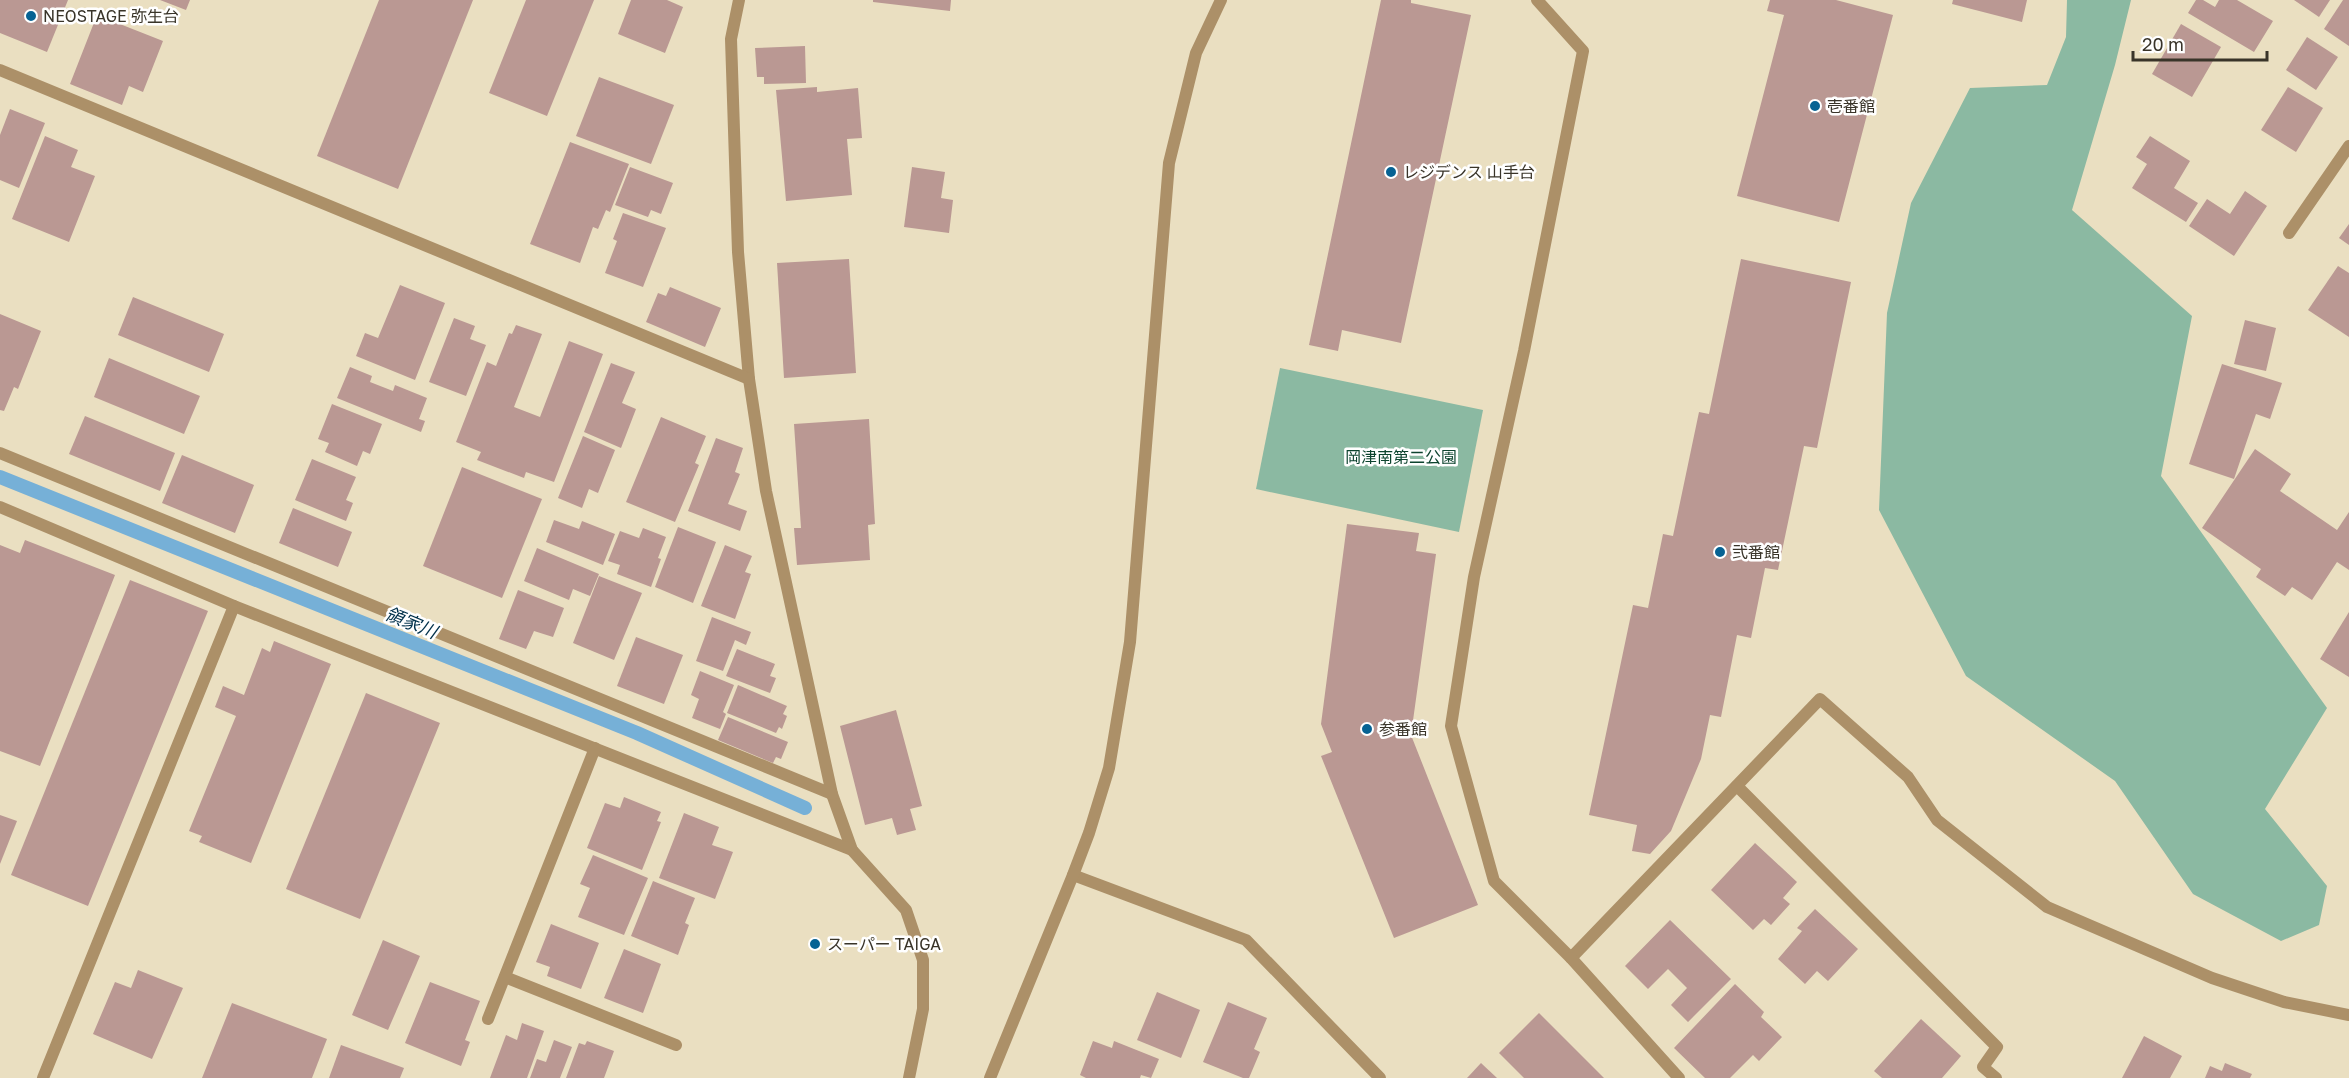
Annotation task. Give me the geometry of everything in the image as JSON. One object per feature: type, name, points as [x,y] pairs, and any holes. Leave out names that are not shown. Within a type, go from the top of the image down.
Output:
[{"type":"street","points":[[739,0],[731,39],[738,252],[749,379],[766,491],[832,794],[852,850],[906,910],[923,960],[923,1009],[909,1078]]},
{"type":"street","points":[[990,1078],[1073,875],[1109,768],[1130,642],[1169,163],[1196,53],[1221,0]]},
{"type":"street","points":[[1537,0],[1583,51],[1524,351],[1474,577],[1451,726],[1494,882],[1571,958],[1678,1078]]},
{"type":"street","points":[[0,70],[749,379]]},
{"type":"street","points":[[2289,234],[2349,146]]},
{"type":"street","points":[[0,453],[832,794]]},
{"type":"street","points":[[0,507],[234,606],[852,850]]},
{"type":"street","points":[[43,1078],[234,606]]},
{"type":"street","points":[[1571,958],[1820,699],[1908,777],[1937,820],[2048,907],[2212,978],[2284,1002],[2349,1015]]},
{"type":"street","points":[[488,1019],[595,748]]},
{"type":"street","points":[[1737,786],[1997,1047],[1983,1067],[1996,1078]]},
{"type":"street","points":[[1073,875],[1246,940],[1380,1078]]},
{"type":"street","points":[[505,976],[676,1045]]},
{"type":"green space","points":[[2067,0],[2131,0],[2115,65],[2072,210],[2192,316],[2161,476],[2327,708],[2265,809],[2327,886],[2319,925],[2281,941],[2193,894],[2115,781],[1966,676],[1879,510],[1887,313],[1911,203],[1970,88],[2047,85],[2066,37]]},
{"type":"green space","name":"岡津南第二公園","points":[[1280,368],[1483,410],[1459,532],[1256,489]]},
{"type":"building","name":"NEOSTAGE 弥生台","points":[[0,0],[68,0],[47,52],[0,33]]},
{"type":"building","points":[[160,0],[190,0],[186,10]]},
{"type":"building","points":[[379,0],[473,0],[398,189],[317,156]]},
{"type":"building","points":[[526,0],[594,0],[547,116],[489,93]]},
{"type":"building","points":[[631,0],[667,0],[683,7],[665,53],[618,34]]},
{"type":"building","points":[[873,0],[951,0],[950,11],[873,2]]},
{"type":"building","name":"レジデンス 山手台","points":[[1381,0],[1411,0],[1411,3],[1471,15],[1401,343],[1342,330],[1338,351],[1309,345]]},
{"type":"building","name":"壱番館","points":[[1770,0],[1836,0],[1893,15],[1839,222],[1737,196],[1784,15],[1767,11]]},
{"type":"building","points":[[1953,0],[2027,0],[2022,22],[1952,4]]},
{"type":"building","points":[[2196,0],[2203,0],[2215,7],[2219,0],[2237,0],[2273,21],[2254,52],[2188,13]]},
{"type":"building","points":[[2294,0],[2330,0],[2319,17]]},
{"type":"building","points":[[2343,0],[2349,0],[2349,46],[2324,29]]},
{"type":"building","points":[[97,15],[163,41],[143,92],[129,86],[122,105],[70,84]]},
{"type":"building","points":[[2181,24],[2221,47],[2192,97],[2152,74]]},
{"type":"building","points":[[2307,37],[2338,57],[2316,90],[2286,70]]},
{"type":"building","points":[[805,46],[806,83],[764,84],[764,77],[757,77],[755,48]]},
{"type":"building","points":[[599,77],[674,105],[651,164],[576,136]]},
{"type":"building","points":[[817,87],[817,92],[858,88],[862,138],[847,139],[852,195],[786,201],[776,90]]},
{"type":"building","points":[[2288,87],[2323,108],[2296,152],[2261,130]]},
{"type":"building","points":[[10,109],[45,123],[19,188],[0,180],[0,135]]},
{"type":"building","points":[[45,136],[78,150],[71,167],[95,176],[69,242],[12,219]]},
{"type":"building","points":[[2150,136],[2190,161],[2174,188],[2198,203],[2186,222],[2132,188],[2147,164],[2136,157]]},
{"type":"building","points":[[570,142],[629,164],[610,212],[606,210],[598,229],[593,227],[580,263],[530,244]]},
{"type":"building","points":[[630,167],[673,183],[661,214],[651,210],[648,217],[615,205]]},
{"type":"building","points":[[912,167],[945,172],[941,198],[953,200],[949,233],[904,227]]},
{"type":"building","points":[[2245,191],[2267,206],[2234,256],[2189,226],[2207,199],[2230,214]]},
{"type":"building","points":[[623,213],[666,228],[643,287],[605,273],[617,241],[613,239]]},
{"type":"building","points":[[2349,224],[2349,245],[2339,238]]},
{"type":"building","points":[[849,259],[856,373],[784,378],[777,263]]},
{"type":"building","name":"弐番館","points":[[1741,259],[1851,282],[1817,448],[1804,446],[1778,570],[1765,568],[1751,638],[1737,635],[1721,717],[1710,715],[1701,759],[1671,831],[1650,854],[1632,851],[1637,825],[1589,815],[1633,605],[1648,608],[1663,534],[1673,536],[1699,412],[1709,414]]},
{"type":"building","points":[[2338,266],[2349,273],[2349,337],[2308,310]]},
{"type":"building","points":[[400,285],[445,303],[415,380],[356,356],[365,333],[378,338]]},
{"type":"building","points":[[670,287],[721,308],[705,347],[646,322],[658,293],[666,296]]},
{"type":"building","points":[[133,297],[224,334],[209,372],[118,335]]},
{"type":"building","points":[[0,314],[41,331],[18,389],[14,387],[4,411],[0,410]]},
{"type":"building","points":[[454,318],[475,326],[470,339],[486,345],[466,396],[429,382]]},
{"type":"building","points":[[2245,320],[2276,328],[2266,371],[2234,364]]},
{"type":"building","points":[[516,325],[542,334],[514,407],[540,417],[569,341],[603,354],[554,482],[526,472],[524,478],[477,460],[481,452],[456,442],[487,362],[496,366],[509,333],[512,334]]},
{"type":"building","points":[[109,358],[200,396],[184,434],[94,397]]},
{"type":"building","points":[[611,363],[635,372],[622,403],[636,409],[621,448],[584,432]]},
{"type":"building","points":[[2222,364],[2282,383],[2270,419],[2256,414],[2234,479],[2189,464]]},
{"type":"building","points":[[350,367],[372,376],[370,382],[393,391],[395,385],[427,398],[419,419],[425,421],[421,432],[337,398]]},
{"type":"building","points":[[332,404],[382,424],[370,454],[363,451],[357,466],[325,452],[329,443],[318,439]]},
{"type":"building","points":[[85,416],[175,453],[160,491],[69,454]]},
{"type":"building","points":[[661,417],[706,436],[695,463],[699,465],[675,522],[626,502]]},
{"type":"building","points":[[869,419],[875,524],[868,525],[870,560],[797,565],[794,528],[801,528],[794,424]]},
{"type":"building","points":[[583,436],[615,450],[598,493],[589,489],[582,508],[558,498]]},
{"type":"building","points":[[716,438],[743,448],[735,472],[740,474],[728,504],[747,511],[740,531],[688,511]]},
{"type":"building","points":[[2255,449],[2291,474],[2280,491],[2337,530],[2349,512],[2349,570],[2337,562],[2312,600],[2292,587],[2285,596],[2256,577],[2261,569],[2202,528]]},
{"type":"building","points":[[182,455],[254,485],[235,533],[162,503]]},
{"type":"building","points":[[312,459],[356,477],[346,500],[353,503],[346,521],[295,500]]},
{"type":"building","points":[[462,467],[542,499],[502,598],[423,566]]},
{"type":"building","points":[[293,508],[352,532],[338,567],[279,543]]},
{"type":"building","points":[[554,520],[579,529],[582,521],[615,534],[603,565],[546,542]]},
{"type":"building","name":"参番館","points":[[1347,524],[1419,533],[1416,551],[1436,554],[1411,735],[1478,905],[1394,938],[1321,756],[1332,752],[1321,724]]},
{"type":"building","points":[[678,527],[716,542],[693,603],[655,587]]},
{"type":"building","points":[[643,528],[666,537],[651,587],[617,574],[620,565],[608,561],[620,531],[639,538]]},
{"type":"building","points":[[25,540],[115,575],[40,766],[0,751],[0,545],[20,553]]},
{"type":"building","points":[[725,545],[752,556],[745,572],[751,574],[735,619],[701,606]]},
{"type":"building","points":[[537,548],[599,574],[590,596],[573,589],[569,600],[524,581]]},
{"type":"building","points":[[599,576],[642,593],[614,660],[573,643]]},
{"type":"building","points":[[130,580],[208,611],[88,906],[11,875]]},
{"type":"building","points":[[518,590],[564,608],[553,637],[534,631],[526,649],[499,639]]},
{"type":"building","points":[[2349,612],[2349,677],[2320,659]]},
{"type":"building","points":[[712,617],[751,632],[746,645],[735,640],[723,671],[696,661]]},
{"type":"building","points":[[636,637],[683,655],[664,704],[617,686]]},
{"type":"building","points":[[274,641],[331,664],[251,863],[199,842],[202,836],[189,831],[236,716],[215,707],[223,686],[244,695],[262,648],[270,652]]},
{"type":"building","points":[[737,649],[775,664],[770,676],[776,678],[770,693],[726,676]]},
{"type":"building","points":[[700,671],[734,685],[723,712],[726,714],[720,729],[692,718],[699,699],[691,695]]},
{"type":"building","points":[[738,685],[787,706],[783,714],[787,716],[782,729],[779,727],[776,733],[727,713]]},
{"type":"building","points":[[366,693],[440,723],[360,919],[286,889]]},
{"type":"building","points":[[896,710],[922,806],[910,809],[916,830],[897,835],[892,818],[865,825],[840,726]]},
{"type":"building","points":[[728,717],[788,742],[781,759],[776,757],[773,763],[718,740]]},
{"type":"building","points":[[624,797],[661,812],[657,821],[661,822],[642,870],[587,848],[605,803],[620,808]]},
{"type":"building","points":[[684,813],[719,827],[712,845],[733,852],[715,899],[659,878]]},
{"type":"building","points":[[0,815],[17,821],[0,864]]},
{"type":"building","points":[[1755,843],[1797,882],[1783,898],[1790,904],[1771,925],[1764,919],[1753,930],[1711,890]]},
{"type":"building","points":[[593,855],[648,878],[624,935],[578,917],[590,888],[580,884]]},
{"type":"building","points":[[653,881],[695,898],[685,923],[689,925],[678,955],[631,936]]},
{"type":"building","points":[[1815,909],[1858,949],[1828,981],[1817,971],[1805,984],[1778,959],[1802,931],[1797,928]]},
{"type":"building","points":[[1670,920],[1731,979],[1688,1022],[1671,1005],[1687,988],[1668,969],[1648,989],[1625,966]]},
{"type":"building","points":[[551,924],[599,943],[581,989],[547,976],[550,967],[536,962]]},
{"type":"building","points":[[383,940],[420,956],[388,1030],[352,1015]]},
{"type":"building","points":[[624,949],[661,964],[643,1013],[604,998]]},
{"type":"building","points":[[138,970],[183,988],[152,1059],[93,1034],[115,982],[131,988]]},
{"type":"building","points":[[430,982],[480,1001],[465,1040],[470,1042],[461,1066],[405,1043]]},
{"type":"building","points":[[1735,984],[1764,1012],[1761,1017],[1782,1037],[1759,1061],[1753,1055],[1730,1078],[1705,1078],[1674,1048]]},
{"type":"building","points":[[1157,992],[1200,1010],[1181,1058],[1137,1040]]},
{"type":"building","points":[[1228,1002],[1267,1018],[1254,1049],[1260,1052],[1249,1078],[1243,1078],[1203,1062]]},
{"type":"building","points":[[232,1003],[327,1039],[312,1078],[202,1078]]},
{"type":"building","points":[[1539,1013],[1604,1078],[1524,1078],[1499,1053]]},
{"type":"building","points":[[1921,1019],[1961,1056],[1942,1078],[1882,1078],[1874,1071]]},
{"type":"building","points":[[522,1023],[544,1031],[527,1078],[490,1078],[506,1035],[517,1040]]},
{"type":"building","points":[[2144,1036],[2182,1056],[2170,1078],[2122,1078]]},
{"type":"building","points":[[554,1040],[572,1047],[560,1078],[530,1078],[537,1059],[546,1062]]},
{"type":"building","points":[[587,1041],[614,1051],[604,1078],[566,1078],[579,1043],[585,1045]]},
{"type":"building","points":[[1093,1041],[1112,1048],[1114,1041],[1159,1059],[1151,1078],[1141,1075],[1140,1078],[1086,1078],[1080,1075]]},
{"type":"building","points":[[341,1045],[404,1068],[400,1078],[329,1078]]},
{"type":"building","points":[[1481,1063],[1497,1078],[1467,1078]]},
{"type":"building","points":[[2225,1063],[2252,1074],[2250,1078],[2205,1078],[2210,1066],[2222,1071]]},
{"type":"waterway","name":"領家川","points":[[0,477],[637,733],[805,808]]},
{"type":"place","name":"NEOSTAGE 弥生台","points":[[31,16]]},
{"type":"place","name":"壱番館","points":[[1815,106]]},
{"type":"place","name":"レジデンス 山手台","points":[[1391,172]]},
{"type":"place","name":"弐番館","points":[[1720,552]]},
{"type":"place","name":"参番館","points":[[1367,729]]},
{"type":"place","name":"スーパー TAIGA","points":[[815,944]]}]
